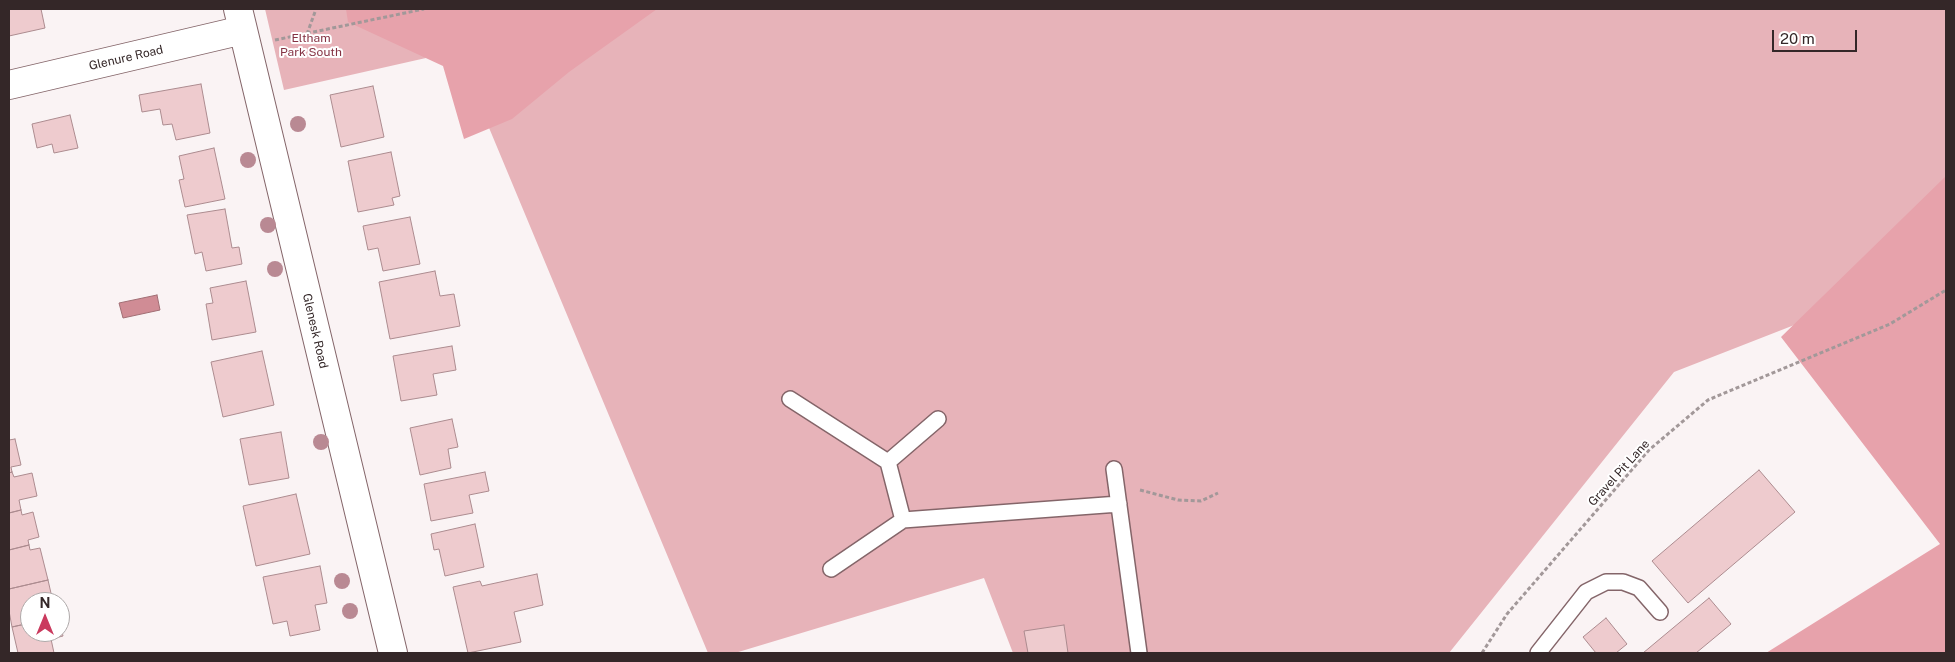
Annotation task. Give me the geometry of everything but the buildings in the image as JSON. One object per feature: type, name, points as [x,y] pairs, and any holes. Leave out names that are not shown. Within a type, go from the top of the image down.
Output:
[{"type":"street","name":"Glenure Road","points":[[9,85],[241,20]]},
{"type":"street","name":"Glenesk Road","points":[[241,20],[393,653]]},
{"type":"lane","points":[[790,399],[888,462],[903,520]]},
{"type":"lane","points":[[888,462],[938,419]]},
{"type":"lane","points":[[1114,469],[1139,653]]},
{"type":"lane","points":[[831,569],[903,520],[1118,498]]},
{"type":"lane","points":[[1538,653],[1586,592],[1606,582],[1623,582],[1639,588],[1660,612]]},
{"type":"path","points":[[307,34],[316,9]]},
{"type":"path","points":[[272,40],[424,9]]},
{"type":"path","name":"Gravel Pit Lane","points":[[1482,653],[1508,614],[1649,450],[1708,400],[1890,324],[1946,290]]},
{"type":"path","points":[[1118,498],[1135,489],[1178,500],[1201,501],[1218,493]]},
{"type":"green space","name":"Eltham Park South","points":[[265,9],[1946,9],[1946,248],[1907,281],[1674,372],[1449,653],[1013,653],[984,578],[735,653],[708,653],[457,51],[284,90]]},
{"type":"shaded area","points":[[346,9],[657,9],[569,72],[512,119],[464,139],[443,66],[348,22]]},
{"type":"shaded area","points":[[1946,176],[1946,653],[1766,653],[1940,544],[1781,337]]},
{"type":"shaded area","points":[[157,295],[160,310],[123,318],[119,303]]}]
